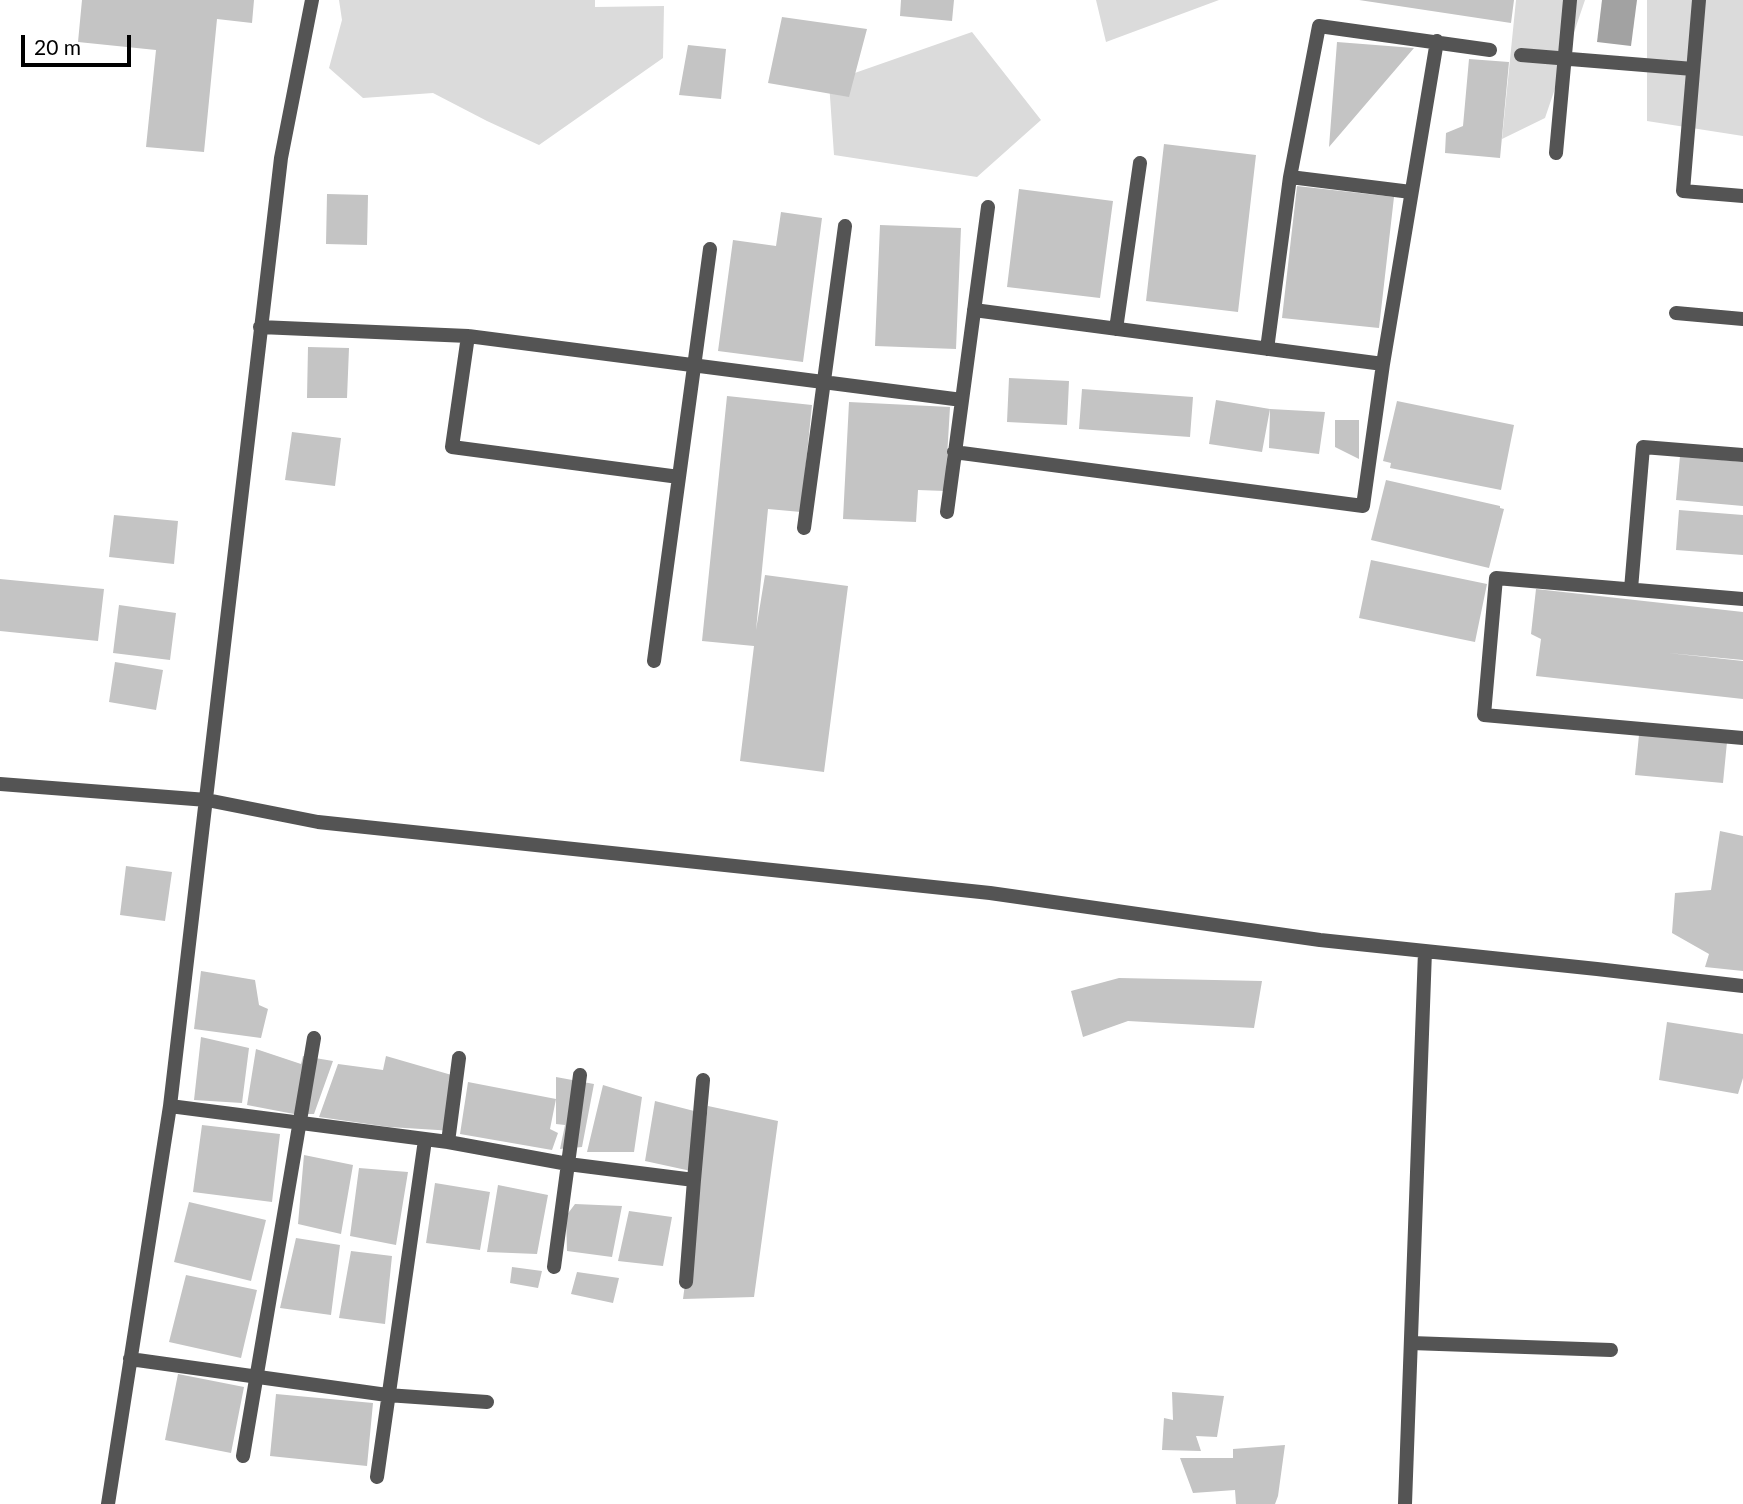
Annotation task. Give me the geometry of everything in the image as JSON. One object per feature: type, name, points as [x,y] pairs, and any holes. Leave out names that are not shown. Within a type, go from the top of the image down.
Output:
[{"type":"street","points":[[108,1504],[170,1106],[281,159],[312,0]]},
{"type":"street","points":[[1556,153],[1570,0]]},
{"type":"street","points":[[1699,0],[1682,191],[1743,196]]},
{"type":"street","points":[[1267,349],[1290,177],[1318,26],[1490,50]]},
{"type":"street","points":[[954,453],[1363,506],[1383,364],[1437,41]]},
{"type":"street","points":[[1521,55],[1693,69]]},
{"type":"street","points":[[1116,329],[1140,163]]},
{"type":"street","points":[[1290,177],[1411,192]]},
{"type":"street","points":[[947,512],[988,207]]},
{"type":"street","points":[[804,528],[845,226]]},
{"type":"street","points":[[654,661],[710,249]]},
{"type":"street","points":[[974,310],[1383,364]]},
{"type":"street","points":[[1676,313],[1743,318]]},
{"type":"street","points":[[260,327],[468,336],[962,400]]},
{"type":"street","points":[[468,336],[452,447],[679,477]]},
{"type":"street","points":[[1630,589],[1643,447],[1743,455]]},
{"type":"street","points":[[1743,599],[1496,578],[1484,715],[1743,738]]},
{"type":"street","points":[[0,784],[207,800],[318,822],[990,893],[1320,940],[1743,986]]},
{"type":"street","points":[[1405,1504],[1425,951]]},
{"type":"street","points":[[243,1456],[314,1038]]},
{"type":"street","points":[[448,1142],[459,1058]]},
{"type":"street","points":[[554,1267],[580,1075]]},
{"type":"street","points":[[686,1282],[703,1080]]},
{"type":"street","points":[[170,1106],[448,1142],[568,1164],[694,1180]]},
{"type":"street","points":[[377,1477],[425,1140]]},
{"type":"street","points":[[1411,1343],[1611,1350]]},
{"type":"street","points":[[130,1359],[387,1395],[487,1402]]},
{"type":"shaded area","points":[[339,0],[595,0],[595,7],[664,6],[663,58],[539,145],[433,93],[363,98],[329,68],[342,20]]},
{"type":"shaded area","points":[[1096,0],[1219,0],[1106,42]]},
{"type":"shaded area","points":[[1516,0],[1585,0],[1545,118],[1502,139]]},
{"type":"shaded area","points":[[1602,0],[1637,0],[1631,46],[1597,42]]},
{"type":"shaded area","points":[[1647,0],[1743,0],[1743,136],[1647,121]]},
{"type":"shaded area","points":[[972,32],[1041,120],[977,177],[834,155],[829,82]]},
{"type":"building","points":[[82,0],[254,0],[252,23],[217,19],[204,152],[146,147],[156,50],[78,42]]},
{"type":"building","points":[[901,0],[954,0],[952,21],[900,16]]},
{"type":"building","points":[[1359,0],[1514,0],[1511,23]]},
{"type":"building","points":[[782,17],[867,29],[849,97],[768,83]]},
{"type":"building","points":[[1337,42],[1414,48],[1329,147]]},
{"type":"building","points":[[688,45],[726,49],[721,99],[679,95]]},
{"type":"building","points":[[1469,59],[1509,62],[1500,158],[1445,153],[1446,133],[1463,126]]},
{"type":"building","points":[[1164,144],[1256,155],[1238,312],[1146,301]]},
{"type":"building","points":[[1297,186],[1394,197],[1379,328],[1282,318]]},
{"type":"building","points":[[1019,189],[1113,201],[1100,298],[1007,287]]},
{"type":"building","points":[[327,194],[368,195],[367,245],[326,244]]},
{"type":"building","points":[[781,212],[822,218],[803,362],[718,351],[733,240],[776,246]]},
{"type":"building","points":[[880,225],[961,228],[956,349],[875,346]]},
{"type":"building","points":[[308,347],[349,348],[347,398],[307,398]]},
{"type":"building","points":[[1009,378],[1069,381],[1067,425],[1007,422]]},
{"type":"building","points":[[1082,389],[1193,397],[1190,437],[1079,429]]},
{"type":"building","points":[[727,396],[812,405],[801,512],[768,509],[756,630],[765,575],[848,586],[824,772],[740,761],[754,646],[702,641]]},
{"type":"building","points":[[1216,400],[1270,409],[1262,452],[1209,444]]},
{"type":"building","points":[[1397,401],[1514,425],[1501,490],[1390,468],[1391,463],[1383,461]]},
{"type":"building","points":[[849,402],[950,407],[945,491],[918,490],[916,522],[843,519]]},
{"type":"building","points":[[1270,409],[1325,412],[1319,454],[1269,448]]},
{"type":"building","points":[[1335,420],[1359,420],[1359,459],[1335,447]]},
{"type":"building","points":[[292,432],[341,438],[335,486],[285,480]]},
{"type":"building","points":[[1680,456],[1743,462],[1743,506],[1676,500]]},
{"type":"building","points":[[1386,480],[1504,509],[1489,568],[1371,540]]},
{"type":"building","points":[[1679,510],[1743,515],[1743,555],[1676,550]]},
{"type":"building","points":[[114,515],[178,521],[174,564],[109,557]]},
{"type":"building","points":[[1371,560],[1487,584],[1475,642],[1359,618]]},
{"type":"building","points":[[0,579],[104,589],[98,641],[0,631]]},
{"type":"building","points":[[1536,589],[1743,612],[1743,660],[1668,653],[1743,661],[1743,699],[1536,676],[1541,639],[1531,634]]},
{"type":"building","points":[[119,605],[176,613],[170,660],[113,653]]},
{"type":"building","points":[[115,662],[163,670],[156,710],[109,702]]},
{"type":"building","points":[[1639,735],[1727,742],[1723,783],[1635,775]]},
{"type":"building","points":[[1720,831],[1743,836],[1743,971],[1705,967],[1709,954],[1672,933],[1675,893],[1711,890]]},
{"type":"building","points":[[126,866],[172,872],[165,921],[120,915]]},
{"type":"building","points":[[201,971],[255,980],[259,1005],[268,1009],[261,1038],[194,1029]]},
{"type":"building","points":[[1119,978],[1262,981],[1254,1028],[1128,1021],[1083,1037],[1071,991]]},
{"type":"building","points":[[1667,1022],[1743,1034],[1743,1078],[1738,1094],[1659,1080]]},
{"type":"building","points":[[201,1037],[249,1048],[242,1103],[194,1100]]},
{"type":"building","points":[[256,1049],[301,1064],[303,1056],[333,1061],[314,1114],[294,1114],[247,1105]]},
{"type":"building","points":[[386,1056],[462,1078],[454,1131],[389,1127],[319,1117],[338,1064],[383,1070]]},
{"type":"building","points":[[556,1077],[594,1084],[582,1147],[560,1149],[565,1125],[556,1124]]},
{"type":"building","points":[[468,1082],[556,1099],[550,1129],[558,1133],[552,1150],[460,1134]]},
{"type":"building","points":[[603,1085],[642,1097],[634,1152],[587,1152]]},
{"type":"building","points":[[655,1101],[702,1113],[691,1171],[645,1161]]},
{"type":"building","points":[[708,1106],[778,1121],[754,1297],[683,1299]]},
{"type":"building","points":[[202,1125],[280,1134],[272,1202],[193,1192]]},
{"type":"building","points":[[304,1155],[353,1165],[341,1234],[298,1224]]},
{"type":"building","points":[[359,1168],[408,1172],[396,1245],[350,1236]]},
{"type":"building","points":[[435,1183],[490,1192],[480,1250],[426,1243]]},
{"type":"building","points":[[498,1185],[548,1195],[537,1254],[487,1252]]},
{"type":"building","points":[[189,1202],[266,1220],[251,1281],[174,1262]]},
{"type":"building","points":[[575,1204],[622,1206],[612,1257],[567,1251],[566,1216]]},
{"type":"building","points":[[629,1211],[672,1217],[663,1266],[618,1261]]},
{"type":"building","points":[[296,1238],[340,1245],[331,1315],[280,1308]]},
{"type":"building","points":[[351,1251],[392,1256],[385,1324],[339,1318]]},
{"type":"building","points":[[512,1267],[542,1271],[538,1288],[510,1283]]},
{"type":"building","points":[[577,1272],[619,1278],[613,1303],[571,1294]]},
{"type":"building","points":[[186,1275],[257,1290],[241,1358],[169,1342]]},
{"type":"building","points":[[178,1374],[244,1387],[231,1453],[165,1440]]},
{"type":"building","points":[[1172,1392],[1224,1396],[1217,1437],[1196,1436],[1201,1451],[1162,1450],[1164,1418],[1173,1420]]},
{"type":"building","points":[[276,1394],[373,1403],[367,1466],[270,1456]]},
{"type":"building","points":[[1285,1445],[1275,1504],[1236,1504],[1235,1490],[1193,1493],[1180,1458],[1233,1458],[1233,1449]]}]
